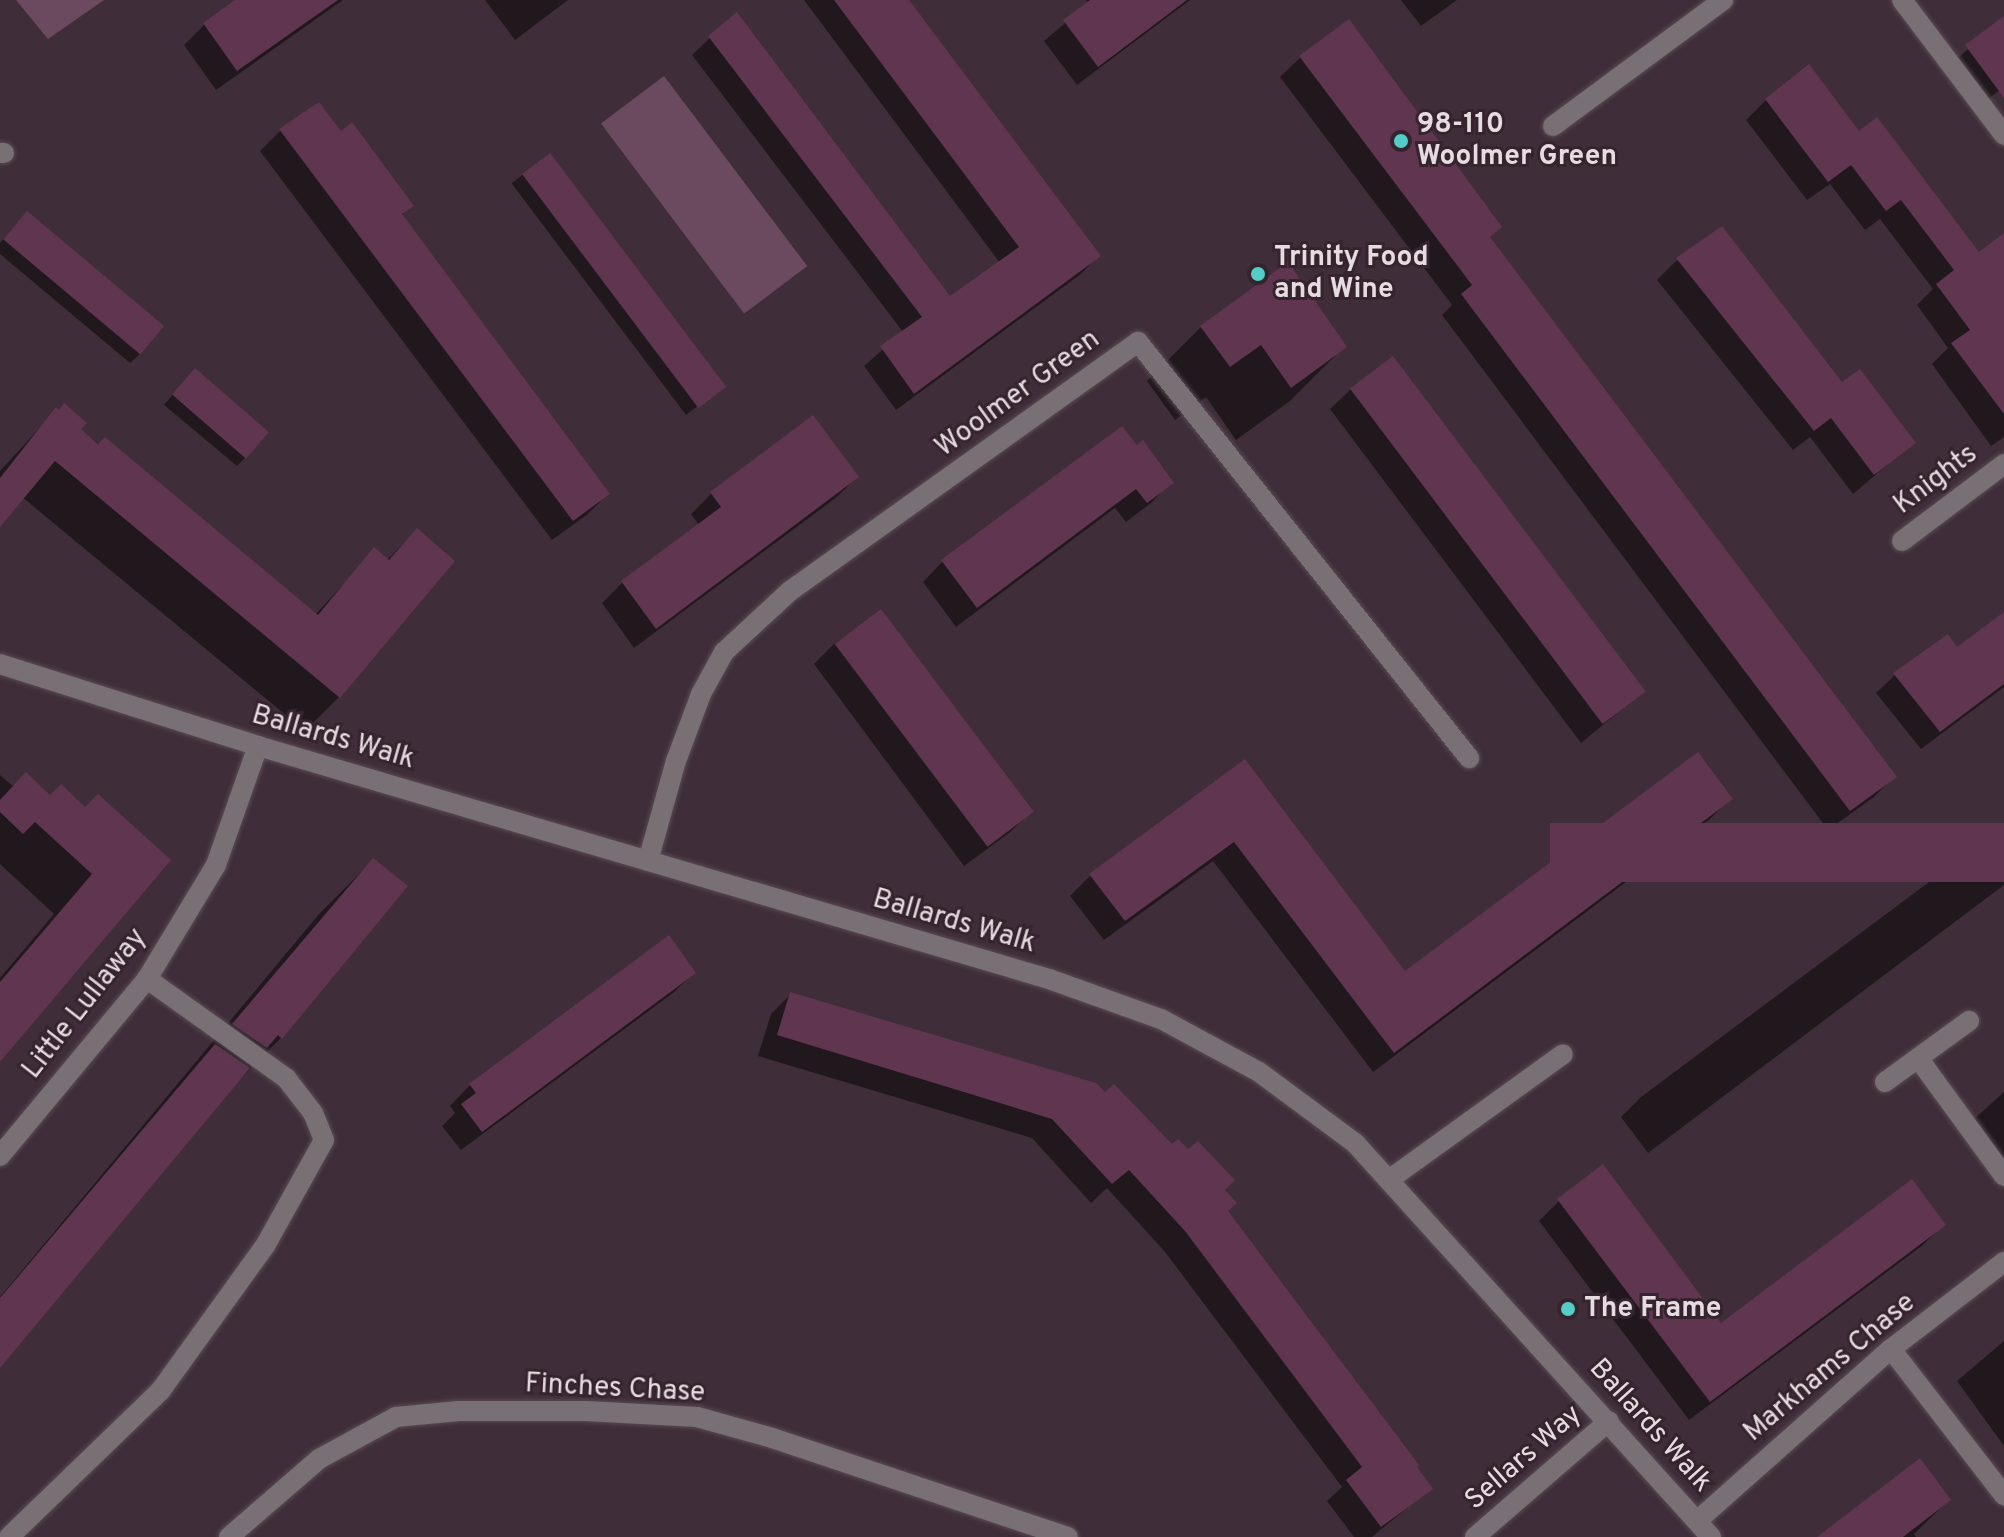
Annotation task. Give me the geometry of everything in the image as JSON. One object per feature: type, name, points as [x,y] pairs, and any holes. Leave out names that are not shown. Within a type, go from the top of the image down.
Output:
[{"type":"street","points":[[1553,126],[1723,0]]},
{"type":"street","points":[[1902,0],[2004,135]]},
{"type":"street","name":"Woolmer Green","points":[[648,861],[676,761],[701,694],[724,652],[790,591],[1138,342],[1469,758]]},
{"type":"street","name":"Knights","points":[[1902,541],[2004,464]]},
{"type":"street","name":"Ballards Walk","points":[[0,664],[258,746],[1049,979],[1161,1019],[1259,1072],[1355,1143],[1711,1537]]},
{"type":"street","name":"Little Lullaway","points":[[0,1156],[147,979],[216,865],[258,746]]},
{"type":"street","points":[[9,1537],[161,1390],[265,1246],[324,1140],[313,1113],[286,1078],[147,979]]},
{"type":"street","points":[[1885,1082],[1969,1021]]},
{"type":"street","points":[[1390,1179],[1563,1054]]},
{"type":"street","points":[[1918,1058],[2004,1176]]},
{"type":"street","name":"Markhams Chase","points":[[1697,1521],[1891,1349],[2004,1262]]},
{"type":"street","points":[[1891,1349],[2004,1495]]},
{"type":"street","name":"Finches Chase","points":[[229,1537],[319,1459],[396,1417],[459,1411],[586,1411],[697,1417],[772,1438],[1068,1537]]},
{"type":"street","name":"Sellars Way","points":[[1475,1537],[1609,1421]]},
{"type":"shaded area","points":[[16,0],[104,0],[48,39]]},
{"type":"shaded area","points":[[664,76],[807,266],[744,314],[601,124]]},
{"type":"building","points":[[235,0],[338,0],[237,71],[203,23]]},
{"type":"building","points":[[834,0],[909,0],[1101,256],[914,394],[880,346],[922,317],[708,36],[737,12],[950,296],[1019,247]]},
{"type":"building","points":[[1090,0],[1187,0],[1098,67],[1063,20]]},
{"type":"building","points":[[2004,16],[2004,98],[1965,45]]},
{"type":"building","points":[[1349,19],[1502,227],[1490,237],[1897,777],[1850,811],[1461,294],[1472,285],[1299,56]]},
{"type":"building","points":[[1809,64],[1859,131],[1877,117],[1979,252],[2004,233],[2004,414],[1951,343],[1970,330],[1936,284],[1954,270],[1901,200],[1886,211],[1851,165],[1828,182],[1765,99]]},
{"type":"building","points":[[319,102],[341,131],[352,122],[414,206],[402,214],[610,494],[573,521],[279,129]]},
{"type":"building","points":[[550,153],[726,387],[698,408],[522,174]]},
{"type":"building","points":[[27,211],[164,326],[140,354],[3,239]]},
{"type":"building","points":[[1722,226],[1842,382],[1860,369],[1916,443],[1874,475],[1831,418],[1814,431],[1676,258]]},
{"type":"building","points":[[1288,262],[1347,347],[1291,388],[1261,345],[1230,367],[1200,326]]},
{"type":"building","points":[[1393,356],[1646,691],[1603,724],[1350,388]]},
{"type":"building","points":[[195,368],[269,432],[246,459],[172,394]]},
{"type":"building","points":[[64,403],[87,423],[81,429],[98,444],[105,437],[318,615],[374,547],[389,560],[417,528],[455,561],[340,698],[55,461],[0,527],[0,478],[56,407],[59,410]]},
{"type":"building","points":[[813,415],[859,477],[656,629],[621,581],[721,507],[710,492]]},
{"type":"building","points":[[1122,426],[1137,445],[1143,440],[1174,483],[1147,503],[1136,489],[977,608],[941,560]]},
{"type":"building","points":[[881,609],[1034,812],[988,847],[835,644]]},
{"type":"building","points":[[2004,612],[2004,684],[1940,732],[1893,673],[1948,634],[1957,647]]},
{"type":"building","points":[[1698,752],[1733,799],[1394,1053],[1234,842],[1125,921],[1089,874],[1245,759],[1405,971]]},
{"type":"building","points":[[26,772],[50,795],[61,784],[85,807],[98,794],[171,860],[0,1062],[0,982],[92,874],[35,822],[23,834],[0,812],[0,800]]},
{"type":"building","points":[[1550,823],[2004,823],[2004,882],[1550,882]]},
{"type":"building","points":[[373,858],[408,886],[282,1039],[278,1035],[267,1048],[232,1024]]},
{"type":"building","points":[[669,935],[696,973],[482,1132],[461,1104],[476,1093],[469,1084]]},
{"type":"building","points":[[790,992],[1096,1083],[1105,1092],[1114,1084],[1172,1144],[1178,1139],[1188,1149],[1198,1141],[1235,1180],[1225,1190],[1237,1203],[1228,1211],[1419,1465],[1417,1467],[1433,1489],[1381,1527],[1346,1480],[1362,1467],[1185,1231],[1129,1170],[1112,1184],[1052,1119],[777,1035]]},
{"type":"building","points":[[215,1044],[250,1068],[0,1368],[0,1298]]},
{"type":"building","points":[[1603,1164],[1721,1323],[1912,1179],[1946,1225],[1710,1402],[1557,1199]]},
{"type":"building","points":[[1920,1458],[1951,1500],[1903,1537],[1817,1537]]},
{"type":"place","name":"98-110 Woolmer Green","points":[[1401,141]]},
{"type":"place","name":"Trinity Food and Wine","points":[[1258,274]]},
{"type":"place","name":"The Frame","points":[[1568,1309]]}]
